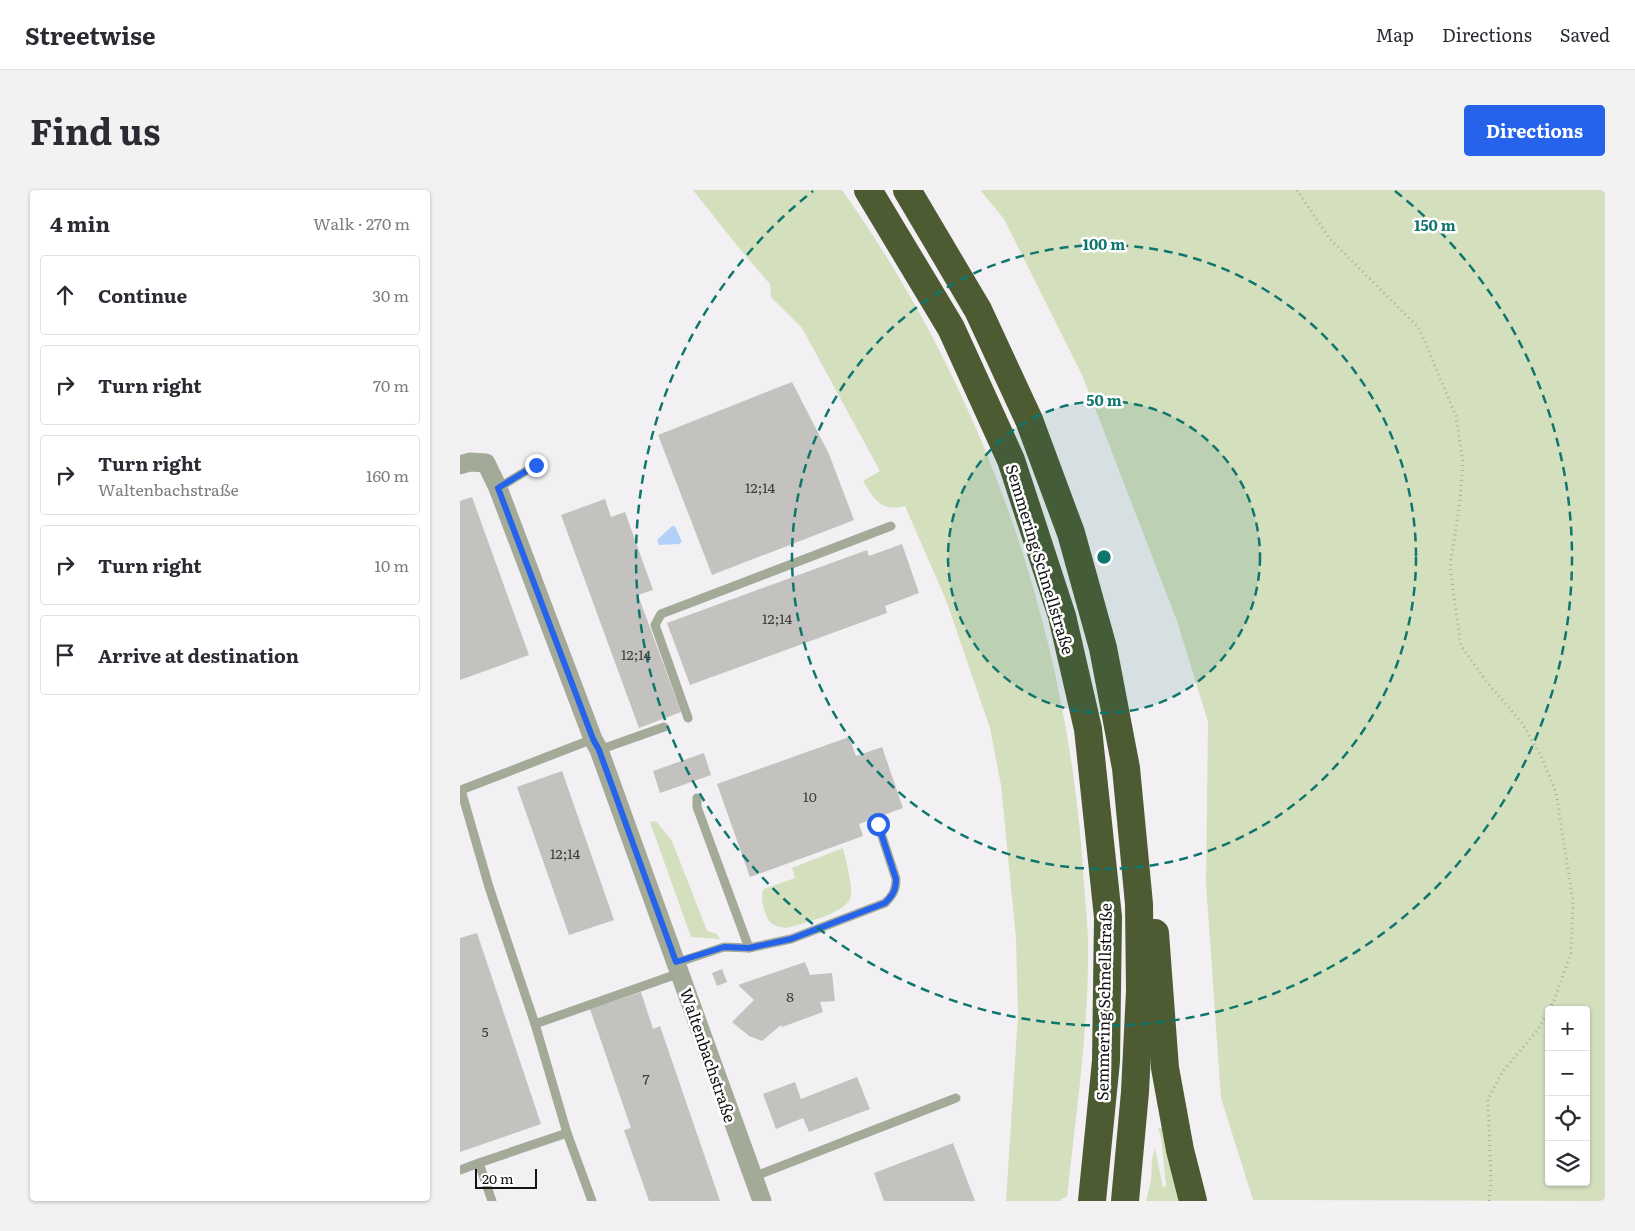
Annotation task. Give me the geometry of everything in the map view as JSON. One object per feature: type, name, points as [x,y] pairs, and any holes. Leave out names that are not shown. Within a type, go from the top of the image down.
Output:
[{"type":"highway","name":"Semmering Schnellstraße","points":[[868,190],[951,328],[1011,460],[1062,616],[1088,729],[1108,917],[1106,1061],[1092,1201]]},
{"type":"highway","name":"Semmering Schnellstraße","points":[[907,190],[978,310],[1029,420],[1071,533],[1104,648],[1126,768],[1139,904],[1140,991],[1136,1074],[1125,1201]]},
{"type":"highway","points":[[1139,904],[1157,936],[1165,1068],[1180,1150],[1193,1201]]},
{"type":"street","name":"Waltenbachstraße","points":[[460,465],[470,462],[486,463],[498,488],[596,745],[762,1201]]},
{"type":"lane","points":[[498,488],[536,465]]},
{"type":"lane","points":[[688,718],[655,624],[661,614],[891,526]]},
{"type":"lane","points":[[592,1201],[567,1133],[535,1024],[488,887],[461,790],[596,745],[664,727]]},
{"type":"lane","points":[[697,798],[697,807],[749,948]]},
{"type":"lane","points":[[535,1024],[624,993],[724,947],[749,948],[791,939],[885,903],[893,896],[896,879],[878,824]]},
{"type":"lane","points":[[752,1177],[956,1098]]},
{"type":"lane","points":[[460,1170],[567,1133]]},
{"type":"lane","points":[[479,1163],[492,1201]]},
{"type":"path","points":[[1297,190],[1330,238],[1419,328],[1456,416],[1463,463],[1459,508],[1450,567],[1461,646],[1486,682],[1522,723],[1541,756],[1556,792],[1573,901],[1571,953],[1551,1006]]},
{"type":"path","points":[[1489,1201],[1491,1183],[1488,1099],[1503,1071],[1537,1032],[1545,1017]]},
{"type":"green space","points":[[693,190],[842,190],[893,268],[939,349],[978,433],[1012,520],[1039,609],[1061,700],[1075,792],[1087,921],[1088,975],[1081,1070],[1067,1197],[1061,1199],[1061,1201],[1006,1201],[1018,1015],[1016,938],[1001,785],[990,728],[946,600],[905,506],[884,506],[875,499],[863,481],[880,471],[802,328],[771,297],[770,284]]},
{"type":"green space","points":[[980,190],[1605,190],[1605,1201],[1253,1200],[1221,1098],[1206,883],[1208,722],[1177,621],[1083,377],[1004,219]]},
{"type":"green space","points":[[656,821],[672,841],[707,931],[717,934],[720,939],[691,937],[650,822]]},
{"type":"green space","points":[[843,848],[851,884],[849,901],[834,912],[787,928],[771,923],[763,907],[762,897],[764,889],[795,878],[792,868]]},
{"type":"green space","points":[[1158,1128],[1164,1129],[1181,1201],[1146,1201],[1155,1148],[1163,1188],[1166,1185],[1161,1137]]},
{"type":"water","points":[[672,526],[675,526],[682,542],[679,544],[659,545],[657,540]]},
{"type":"building","points":[[792,382],[829,454],[854,520],[712,575],[658,435]]},
{"type":"building","points":[[472,497],[529,655],[460,680],[460,501]]},
{"type":"building","points":[[605,499],[611,517],[625,512],[653,590],[638,595],[681,712],[639,728],[561,515]]},
{"type":"building","points":[[902,544],[919,593],[885,606],[887,613],[690,685],[667,623],[867,550],[869,556]]},
{"type":"building","points":[[849,737],[856,756],[882,747],[903,808],[859,824],[863,836],[750,877],[717,784]]},
{"type":"building","points":[[704,753],[711,775],[660,793],[653,771]]},
{"type":"building","points":[[562,771],[614,920],[569,935],[517,787]]},
{"type":"building","points":[[477,933],[541,1124],[460,1152],[460,938]]},
{"type":"building","points":[[805,962],[810,975],[832,973],[835,1001],[820,1002],[823,1012],[782,1027],[781,1025],[762,1041],[749,1036],[732,1022],[754,1000],[738,985]]},
{"type":"building","points":[[722,969],[727,982],[717,986],[712,973]]},
{"type":"building","points":[[641,992],[653,1029],[660,1026],[720,1201],[649,1201],[624,1130],[631,1128],[590,1009]]},
{"type":"building","points":[[857,1077],[870,1109],[809,1132],[803,1118],[776,1129],[763,1094],[795,1082],[801,1099]]},
{"type":"building","points":[[953,1143],[975,1201],[884,1201],[874,1173]]},
{"type":"route","points":[[536,465],[498,488],[593,739],[599,750],[676,962],[724,947],[749,948],[791,939],[885,903],[893,896],[896,879],[878,824]]}]
